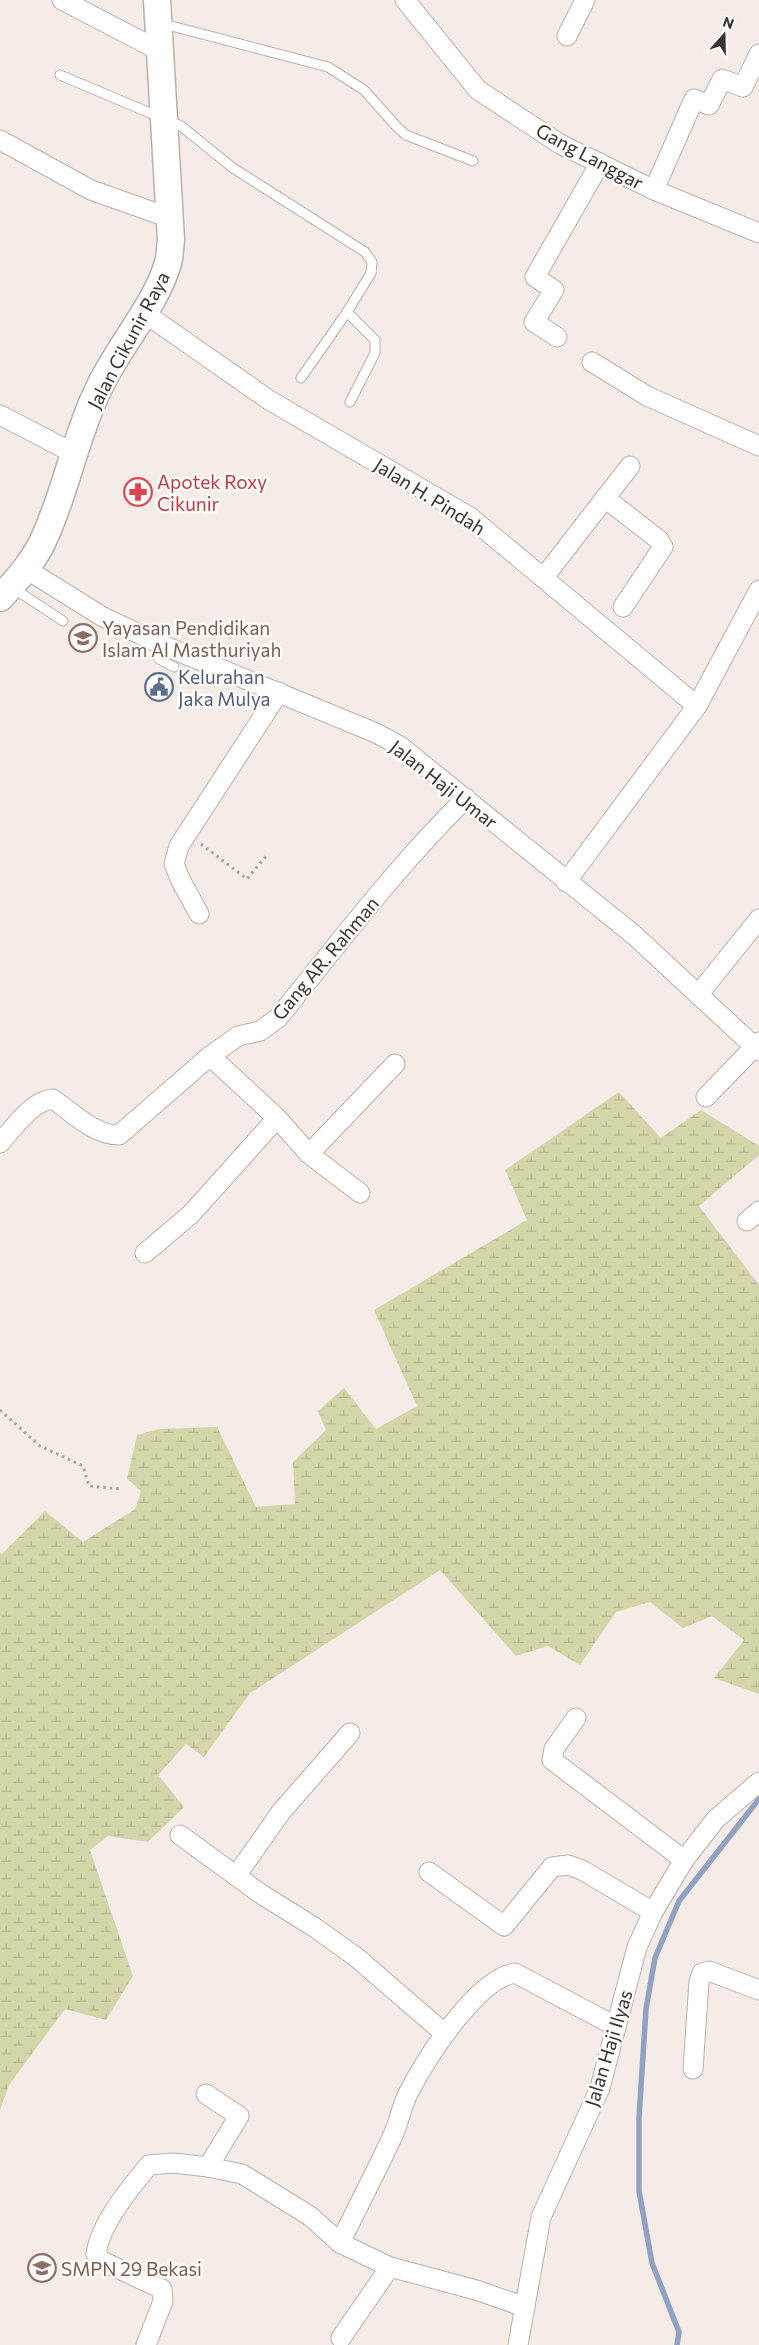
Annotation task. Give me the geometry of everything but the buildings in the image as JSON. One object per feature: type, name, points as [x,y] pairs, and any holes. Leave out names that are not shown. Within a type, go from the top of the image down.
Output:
[{"type":"street","points":[[62,0],[162,52]]},
{"type":"street","name":"Gang Langgar","points":[[405,0],[478,90],[560,144],[654,190],[759,233]]},
{"type":"street","points":[[567,36],[585,0]]},
{"type":"street","name":"Jalan Cikunir Raya","points":[[12,585],[46,536],[73,453],[98,389],[156,292],[169,262],[171,240],[166,119],[158,11]]},
{"type":"street","points":[[654,190],[694,100],[709,105],[722,79],[744,87],[759,54]]},
{"type":"street","points":[[0,140],[91,190],[170,218]]},
{"type":"street","points":[[558,337],[534,322],[554,290],[535,277],[600,164]]},
{"type":"street","name":"Jalan H. Pindah","points":[[143,312],[269,400],[470,517],[697,706]]},
{"type":"street","points":[[592,362],[647,396],[759,446]]},
{"type":"street","points":[[0,415],[73,453]]},
{"type":"street","points":[[544,577],[630,466]]},
{"type":"street","points":[[605,498],[659,540],[663,547],[623,607]]},
{"type":"street","name":"Jalan Haji Umar","points":[[12,585],[103,617],[165,646],[376,733],[400,746],[634,936],[698,995],[758,1046]]},
{"type":"street","points":[[566,882],[697,706],[759,590]]},
{"type":"street","points":[[199,914],[174,864],[179,846],[279,692]]},
{"type":"street","name":"Gang AR. Rahman","points":[[0,1143],[26,1114],[45,1100],[54,1099],[98,1131],[109,1135],[119,1135],[210,1056],[238,1036],[260,1031],[278,1018],[398,870],[426,838],[466,798]]},
{"type":"street","points":[[698,995],[759,918]]},
{"type":"street","points":[[706,1098],[758,1046]]},
{"type":"street","points":[[210,1056],[277,1118],[309,1154],[360,1193]]},
{"type":"street","points":[[309,1154],[395,1064]]},
{"type":"street","points":[[145,1252],[191,1214],[277,1118]]},
{"type":"street","points":[[576,1718],[554,1750],[552,1760],[684,1860]]},
{"type":"street","points":[[236,1876],[280,1812],[350,1734]]},
{"type":"street","name":"Jalan Haji Ilyas","points":[[518,2345],[541,2216],[600,2088],[637,1947],[653,1912],[684,1860],[716,1819],[759,1782]]},
{"type":"street","points":[[180,1835],[236,1876],[356,1957],[444,2033]]},
{"type":"street","points":[[429,1872],[504,1926],[552,1868],[568,1865],[582,1870],[653,1912]]},
{"type":"street","points":[[693,2069],[699,1982],[702,1973],[709,1971],[759,1990]]},
{"type":"street","points":[[340,2243],[395,2131],[409,2091],[444,2033],[491,1984],[505,1975],[515,1973],[615,2026]]},
{"type":"street","points":[[206,2094],[239,2116],[208,2167]]},
{"type":"street","points":[[146,2345],[163,2300],[163,2292],[158,2286],[102,2261],[96,2254],[97,2244],[121,2201],[149,2165],[173,2163],[208,2167],[242,2174],[310,2216],[340,2243],[390,2267],[476,2290],[525,2307]]},
{"type":"street","points":[[341,2338],[390,2267]]},
{"type":"lane","points":[[158,11],[328,67],[364,90],[396,127],[406,135],[472,161]]},
{"type":"lane","points":[[60,75],[166,119],[193,135],[233,168],[364,252],[372,262],[371,272],[347,312],[301,378]]},
{"type":"lane","points":[[347,312],[375,340],[375,353],[350,402]]},
{"type":"lane","points":[[12,585],[63,621]]},
{"type":"lane","points":[[165,646],[158,659],[174,668]]},
{"type":"path","points":[[187,833],[246,879],[267,855]]},
{"type":"path","points":[[0,1410],[40,1446],[83,1466],[90,1486],[121,1489]]},
{"type":"green space","points":[[619,1092],[661,1138],[701,1110],[759,1146],[759,1155],[699,1206],[759,1285],[759,1694],[714,1678],[744,1640],[712,1616],[683,1628],[650,1602],[616,1612],[580,1665],[548,1646],[516,1656],[440,1570],[250,1693],[204,1757],[186,1744],[158,1775],[184,1807],[148,1842],[108,1836],[90,1850],[133,1976],[106,2020],[65,2009],[9,2085],[0,2110],[0,1553],[2,1554],[45,1511],[83,1542],[135,1509],[141,1491],[127,1479],[137,1435],[159,1429],[217,1427],[256,1507],[295,1504],[293,1462],[326,1430],[318,1411],[344,1388],[376,1429],[417,1406],[374,1310],[527,1220],[505,1170]]},
{"type":"waterway","points":[[677,2345],[679,2332],[652,2263],[639,2191],[639,2118],[646,2009],[655,1958],[679,1901],[759,1799]]},
{"type":"place","name":"Apotek Roxy Cikunir","points":[[138,492]]},
{"type":"place","name":"Yayasan Pendidikan Islam Al Masthuriyah","points":[[83,638]]},
{"type":"place","name":"Kelurahan Jaka Mulya","points":[[159,687]]},
{"type":"place","name":"SMPN 29 Bekasi","points":[[42,2268]]}]
